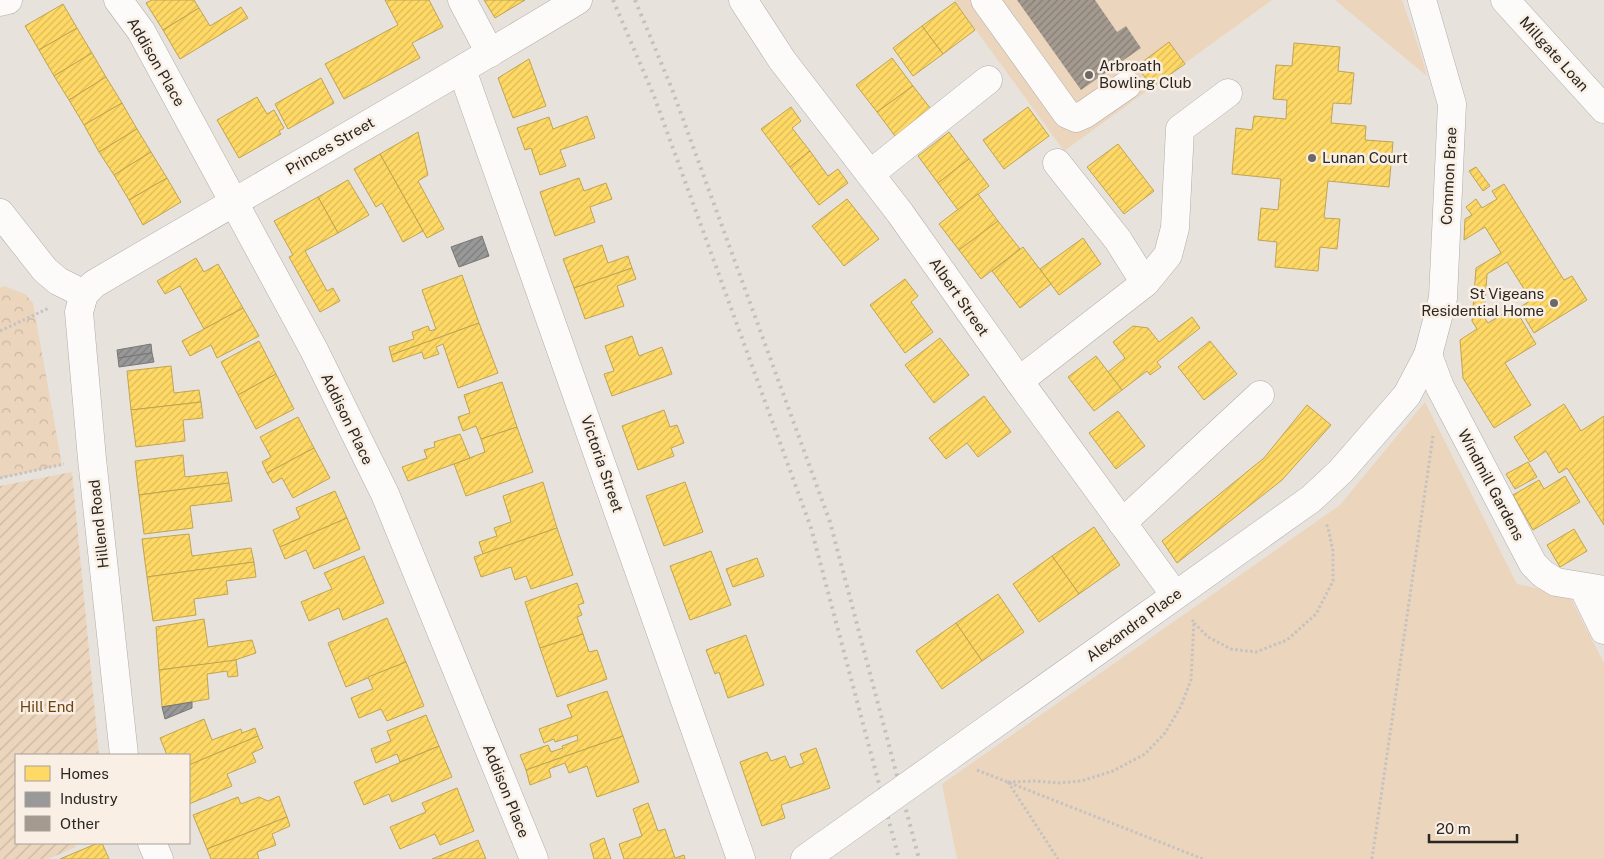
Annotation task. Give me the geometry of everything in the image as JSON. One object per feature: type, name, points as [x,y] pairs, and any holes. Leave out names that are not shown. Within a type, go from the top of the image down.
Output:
[{"type":"street","points":[[0,2],[8,0]]},
{"type":"street","name":"Addison Place","points":[[118,0],[141,31],[314,350],[385,494],[534,859]]},
{"type":"street","points":[[462,0],[490,53]]},
{"type":"street","name":"Albert Street","points":[[743,0],[782,60],[900,213],[1018,381],[1175,595]]},
{"type":"street","points":[[985,0],[1067,114],[1076,118],[1081,116],[1127,85]]},
{"type":"street","name":"Common Brae","points":[[1422,0],[1452,104],[1443,298],[1428,355]]},
{"type":"street","name":"Millgate Loan","points":[[1505,0],[1604,109]]},
{"type":"street","name":"Princes Street","points":[[84,294],[94,284],[577,1]]},
{"type":"street","name":"Victoria Street","points":[[462,70],[741,859]]},
{"type":"street","points":[[870,174],[988,80]]},
{"type":"street","points":[[1018,381],[1145,283],[1168,255],[1175,228],[1180,129],[1228,93]]},
{"type":"street","points":[[1057,163],[1118,240],[1145,283]]},
{"type":"street","points":[[0,213],[45,270],[58,281],[84,294]]},
{"type":"street","name":"Hillend Road","points":[[84,294],[79,312],[92,459],[124,754]]},
{"type":"street","name":"Windmill Gardens","points":[[1428,355],[1440,387],[1533,564],[1543,574],[1556,582],[1593,588],[1604,630]]},
{"type":"street","name":"Alexandra Place","points":[[816,851],[1311,499],[1341,471],[1406,395],[1428,355]]},
{"type":"street","points":[[1122,523],[1260,395]]},
{"type":"street","points":[[152,844],[159,859]]},
{"type":"path","points":[[0,331],[39,312]]},
{"type":"path","points":[[1372,859],[1440,387]]},
{"type":"path","points":[[0,478],[92,459]]},
{"type":"path","points":[[1175,595],[1194,622],[1208,637],[1231,649],[1256,652],[1287,640],[1316,614],[1333,580],[1333,551],[1328,528],[1311,499]]},
{"type":"path","points":[[1008,782],[1036,781],[1058,783],[1081,781],[1113,771],[1145,754],[1166,733],[1182,706],[1191,680],[1194,622]]},
{"type":"path","points":[[947,758],[1203,859]]},
{"type":"path","points":[[1008,782],[1058,859]]},
{"type":"green space","name":"Arbroath Bowling Club","points":[[954,0],[1272,0],[1064,151]]},
{"type":"green space","points":[[1335,0],[1402,0],[1427,76]]},
{"type":"green space","points":[[4,286],[25,294],[33,303],[62,465],[0,478],[0,288]]},
{"type":"green space","points":[[1425,402],[1517,584],[1569,595],[1604,663],[1604,859],[957,859],[942,784],[1340,505]]},
{"type":"green space","name":"Hill End","points":[[72,472],[99,754],[15,754],[15,844],[74,844],[76,847],[48,859],[0,859],[0,486]]},
{"type":"building: Homes","points":[[152,0],[194,0],[199,8],[163,30],[146,3]]},
{"type":"building: Homes","points":[[385,0],[429,0],[443,27],[412,43],[420,58],[344,99],[325,64],[398,25]]},
{"type":"building: Homes","points":[[484,0],[525,0],[495,18]]},
{"type":"building: Homes","points":[[955,2],[975,30],[943,54],[922,26]]},
{"type":"building: Homes","points":[[63,4],[77,28],[39,50],[25,26]]},
{"type":"building: Homes","points":[[241,7],[248,18],[180,59],[163,30],[199,8],[210,26]]},
{"type":"building: Homes","points":[[922,26],[943,54],[913,76],[893,48]]},
{"type":"building: Homes","points":[[77,28],[92,53],[54,76],[39,50]]},
{"type":"building: Homes","points":[[1169,42],[1185,64],[1152,87],[1137,66]]},
{"type":"building: Homes","name":"Lunan Court","points":[[1294,43],[1340,47],[1338,71],[1354,73],[1351,104],[1333,103],[1331,123],[1366,126],[1365,140],[1393,142],[1389,187],[1328,181],[1324,218],[1340,219],[1337,249],[1320,247],[1318,271],[1275,267],[1277,242],[1258,240],[1261,208],[1278,210],[1281,179],[1232,174],[1236,128],[1252,130],[1254,116],[1286,119],[1287,100],[1273,99],[1276,65],[1292,66]]},
{"type":"building: Homes","points":[[92,53],[106,77],[69,100],[54,76]]},
{"type":"building: Homes","points":[[892,58],[913,86],[877,112],[856,85]]},
{"type":"building: Homes","points":[[529,59],[546,106],[513,118],[498,78]]},
{"type":"building: Homes","points":[[106,77],[122,103],[84,125],[69,100]]},
{"type":"building: Homes","points":[[321,78],[334,103],[288,129],[275,104]]},
{"type":"building: Homes","points":[[913,86],[934,113],[898,140],[877,112]]},
{"type":"building: Homes","points":[[257,97],[267,114],[274,110],[284,128],[279,131],[281,134],[239,158],[217,120]]},
{"type":"building: Homes","points":[[122,103],[137,129],[99,152],[84,125]]},
{"type":"building: Homes","points":[[791,107],[801,121],[792,128],[810,151],[790,167],[761,129]]},
{"type":"building: Homes","points":[[1028,107],[1049,136],[1004,169],[983,140]]},
{"type":"building: Homes","points":[[587,116],[595,138],[560,150],[566,166],[540,175],[531,148],[525,150],[517,128],[549,117],[553,129]]},
{"type":"building: Homes","points":[[137,129],[151,152],[114,175],[99,152]]},
{"type":"building: Homes","points":[[418,132],[428,175],[418,181],[444,229],[427,238],[380,154]]},
{"type":"building: Homes","points":[[949,132],[969,159],[938,183],[918,156]]},
{"type":"building: Homes","points":[[1118,144],[1154,191],[1124,214],[1087,167]]},
{"type":"building: Homes","points":[[810,151],[828,176],[838,169],[848,183],[819,205],[790,167]]},
{"type":"building: Homes","points":[[151,152],[167,178],[129,200],[114,175]]},
{"type":"building: Homes","points":[[380,154],[423,231],[403,242],[382,203],[376,207],[354,169]]},
{"type":"building: Homes","points":[[969,159],[989,186],[958,210],[938,183]]},
{"type":"building: Homes","points":[[1476,167],[1490,186],[1483,191],[1469,171]]},
{"type":"building: Homes","points":[[167,178],[181,202],[143,225],[129,200]]},
{"type":"building: Homes","points":[[579,178],[584,191],[606,183],[612,199],[590,207],[595,222],[555,236],[540,192]]},
{"type":"building: Homes","points":[[348,180],[369,215],[338,233],[318,197]]},
{"type":"building: Homes","name":"St Vigeans Residential Home","points":[[1504,184],[1564,280],[1572,276],[1587,300],[1534,333],[1519,308],[1531,300],[1507,262],[1487,274],[1484,317],[1488,323],[1514,307],[1536,344],[1505,363],[1531,405],[1494,428],[1463,378],[1460,340],[1477,329],[1472,321],[1476,268],[1501,253],[1485,227],[1464,240],[1465,219],[1472,215],[1466,207],[1476,199],[1482,208],[1497,199],[1492,191]]},
{"type":"building: Homes","points":[[978,194],[998,221],[959,250],[939,224]]},
{"type":"building: Homes","points":[[318,197],[338,233],[305,251],[327,291],[333,288],[340,301],[320,312],[289,257],[293,255],[274,221]]},
{"type":"building: Homes","points":[[847,199],[879,239],[844,266],[812,226]]},
{"type":"building: Homes","points":[[998,221],[1020,249],[981,279],[959,250]]},
{"type":"building: Homes","points":[[1083,238],[1101,264],[1059,295],[1040,269]]},
{"type":"building: Homes","points":[[602,245],[608,263],[628,256],[632,268],[574,288],[563,259]]},
{"type":"building: Homes","points":[[1023,247],[1051,284],[1020,308],[992,271]]},
{"type":"building: Homes","points":[[196,258],[204,272],[218,264],[243,308],[204,329],[180,286],[165,294],[157,281]]},
{"type":"building: Homes","points":[[632,268],[636,279],[617,286],[624,306],[585,319],[574,288]]},
{"type":"building: Homes","points":[[462,275],[479,323],[391,355],[389,347],[414,339],[412,332],[428,326],[430,331],[436,329],[422,290]]},
{"type":"building: Homes","points":[[905,279],[918,296],[911,302],[933,332],[905,353],[870,305]]},
{"type":"building: Homes","points":[[243,308],[259,336],[217,358],[211,345],[190,356],[182,341]]},
{"type":"building: Homes","points":[[1192,317],[1200,328],[1157,362],[1161,367],[1150,375],[1147,371],[1122,390],[1108,372],[1125,358],[1113,342],[1133,326],[1148,328],[1159,342]]},
{"type":"building: Homes","points":[[479,323],[498,373],[458,388],[443,344],[436,347],[439,354],[424,359],[422,352],[393,362],[391,355]]},
{"type":"building: Homes","points":[[632,336],[639,356],[662,347],[672,374],[612,396],[604,374],[614,371],[605,346]]},
{"type":"building: Homes","points":[[940,338],[969,375],[934,403],[905,365]]},
{"type":"building: Homes","points":[[259,341],[276,374],[238,395],[221,362]]},
{"type":"building: Homes","points":[[1210,341],[1237,374],[1204,400],[1178,367]]},
{"type":"building: Homes","points":[[1096,356],[1122,390],[1094,411],[1068,377]]},
{"type":"building: Homes","points":[[171,366],[174,393],[199,390],[201,402],[131,410],[127,371]]},
{"type":"building: Homes","points":[[276,374],[294,409],[256,429],[238,395]]},
{"type":"building: Homes","points":[[502,382],[517,427],[481,439],[476,426],[463,431],[458,417],[470,413],[464,395]]},
{"type":"building: Homes","points":[[984,396],[1011,432],[978,457],[967,443],[946,459],[929,438]]},
{"type":"building: Homes","points":[[201,402],[203,418],[183,420],[185,441],[136,447],[131,410]]},
{"type":"building: Homes","points":[[1564,404],[1581,431],[1604,416],[1604,525],[1567,468],[1559,473],[1546,451],[1530,462],[1514,437]]},
{"type":"building: Homes","points":[[1307,405],[1331,425],[1282,480],[1177,563],[1162,541],[1264,458]]},
{"type":"building: Homes","points":[[664,410],[670,427],[677,425],[684,443],[671,448],[674,456],[638,470],[622,426]]},
{"type":"building: Homes","points":[[1118,411],[1145,446],[1116,469],[1089,433]]},
{"type":"building: Homes","points":[[298,417],[314,448],[267,473],[262,462],[271,457],[260,437]]},
{"type":"building: Homes","points":[[517,427],[533,472],[466,496],[454,464],[485,452],[481,439]]},
{"type":"building: Homes","points":[[460,434],[470,458],[408,481],[402,467],[427,458],[424,450],[435,447],[434,442]]},
{"type":"building: Homes","points":[[314,448],[330,478],[293,498],[282,478],[273,483],[267,473]]},
{"type":"building: Homes","points":[[183,455],[185,477],[227,472],[229,483],[139,495],[135,461]]},
{"type":"building: Homes","points":[[1528,462],[1537,477],[1515,489],[1506,474]]},
{"type":"building: Homes","points":[[1565,476],[1580,502],[1533,530],[1513,495],[1539,480],[1544,489]]},
{"type":"building: Homes","points":[[543,482],[557,528],[483,554],[479,542],[497,536],[494,528],[511,522],[503,496]]},
{"type":"building: Homes","points":[[685,482],[703,532],[664,546],[646,496]]},
{"type":"building: Homes","points":[[229,483],[232,501],[190,506],[193,528],[144,534],[139,495]]},
{"type":"building: Homes","points":[[335,491],[347,518],[280,547],[273,530],[300,518],[296,508]]},
{"type":"building: Homes","points":[[347,518],[360,549],[314,569],[306,550],[285,559],[280,547]]},
{"type":"building: Homes","points":[[1094,527],[1120,565],[1079,594],[1052,556]]},
{"type":"building: Homes","points":[[557,528],[573,575],[531,589],[526,576],[515,580],[511,567],[481,577],[474,557]]},
{"type":"building: Homes","points":[[1574,529],[1587,551],[1560,567],[1547,545]]},
{"type":"building: Homes","points":[[189,534],[192,556],[251,548],[254,562],[147,577],[142,539]]},
{"type":"building: Homes","points":[[711,551],[731,605],[690,620],[670,566]]},
{"type":"building: Homes","points":[[364,556],[384,603],[343,620],[339,608],[309,621],[301,602],[332,589],[324,573]]},
{"type":"building: Homes","points":[[1052,556],[1079,594],[1039,622],[1013,584]]},
{"type":"building: Homes","points":[[757,558],[764,576],[733,587],[726,569]]},
{"type":"building: Homes","points":[[254,562],[256,577],[226,581],[228,594],[194,599],[196,615],[153,621],[147,577]]},
{"type":"building: Homes","points":[[577,583],[584,603],[578,605],[582,615],[577,617],[583,634],[540,648],[525,602]]},
{"type":"building: Homes","points":[[998,594],[1024,632],[982,661],[956,623]]},
{"type":"building: Homes","points":[[387,618],[406,662],[346,687],[328,643]]},
{"type":"building: Homes","points":[[204,619],[208,647],[252,640],[256,653],[232,661],[159,670],[156,627]]},
{"type":"building: Homes","points":[[956,623],[982,661],[942,689],[916,651]]},
{"type":"building: Homes","points":[[583,634],[589,652],[597,650],[607,679],[557,697],[540,648]]},
{"type":"building: Homes","points":[[746,635],[764,685],[728,698],[719,672],[715,674],[706,650]]},
{"type":"building: Homes","points":[[236,660],[238,676],[228,677],[227,671],[207,674],[209,699],[162,707],[159,670]]},
{"type":"building: Homes","points":[[406,662],[424,706],[387,721],[381,709],[359,718],[351,698],[373,689],[368,677]]},
{"type":"building: Homes","points":[[607,691],[623,736],[526,770],[520,755],[548,745],[551,752],[578,740],[577,735],[555,742],[554,739],[544,743],[539,729],[572,717],[567,705]]},
{"type":"building: Homes","points":[[426,715],[439,746],[400,762],[397,754],[376,763],[371,749],[391,741],[387,731]]},
{"type":"building: Homes","points":[[204,719],[212,740],[241,729],[242,733],[255,728],[258,736],[190,765],[190,754],[167,754],[160,738]]},
{"type":"building: Homes","points":[[258,736],[263,748],[252,753],[256,762],[227,774],[232,786],[190,804],[190,765]]},
{"type":"building: Homes","points":[[623,736],[639,782],[597,797],[587,766],[569,773],[565,763],[549,769],[551,777],[530,785],[526,770]]},
{"type":"building: Homes","points":[[439,746],[452,777],[392,802],[389,794],[364,805],[354,782]]},
{"type":"building: Homes","points":[[816,748],[830,788],[781,805],[785,818],[762,826],[740,762],[767,752],[771,761],[785,756],[790,768],[804,763],[800,754]]},
{"type":"building: Homes","points":[[457,788],[474,831],[440,845],[435,834],[400,849],[390,827],[426,812],[422,803]]},
{"type":"building: Homes","points":[[279,796],[287,817],[207,849],[193,815],[238,797],[241,804],[259,797],[268,801]]},
{"type":"building: Homes","points":[[648,803],[658,831],[665,829],[675,858],[684,855],[685,859],[624,859],[619,844],[642,836],[633,809]]},
{"type":"building: Homes","points":[[287,817],[290,826],[272,834],[276,845],[257,852],[259,859],[211,859],[207,849]]},
{"type":"building: Homes","points":[[604,838],[611,859],[594,859],[590,844]]},
{"type":"building: Homes","points":[[478,840],[486,859],[432,859]]},
{"type":"building: Homes","points":[[96,844],[102,844],[109,859],[60,859]]},
{"type":"building: Industry","points":[[482,236],[489,256],[459,267],[451,247]]},
{"type":"building: Industry","points":[[151,344],[152,353],[118,358],[117,350]]},
{"type":"building: Industry","points":[[152,353],[154,362],[119,367],[118,358]]},
{"type":"building: Industry","points":[[192,702],[192,708],[165,719],[162,707]]},
{"type":"building: Other","points":[[1017,0],[1095,0],[1117,32],[1126,26],[1141,48],[1081,90]]},
{"type":"railway","points":[[613,0],[654,96],[811,528],[899,859]]},
{"type":"railway","points":[[635,0],[672,89],[830,522],[919,859]]},
{"type":"place","name":"Arbroath Bowling Club","points":[[1089,75]]},
{"type":"place","name":"Lunan Court","points":[[1312,158]]},
{"type":"place","name":"St Vigeans Residential Home","points":[[1554,303]]}]
